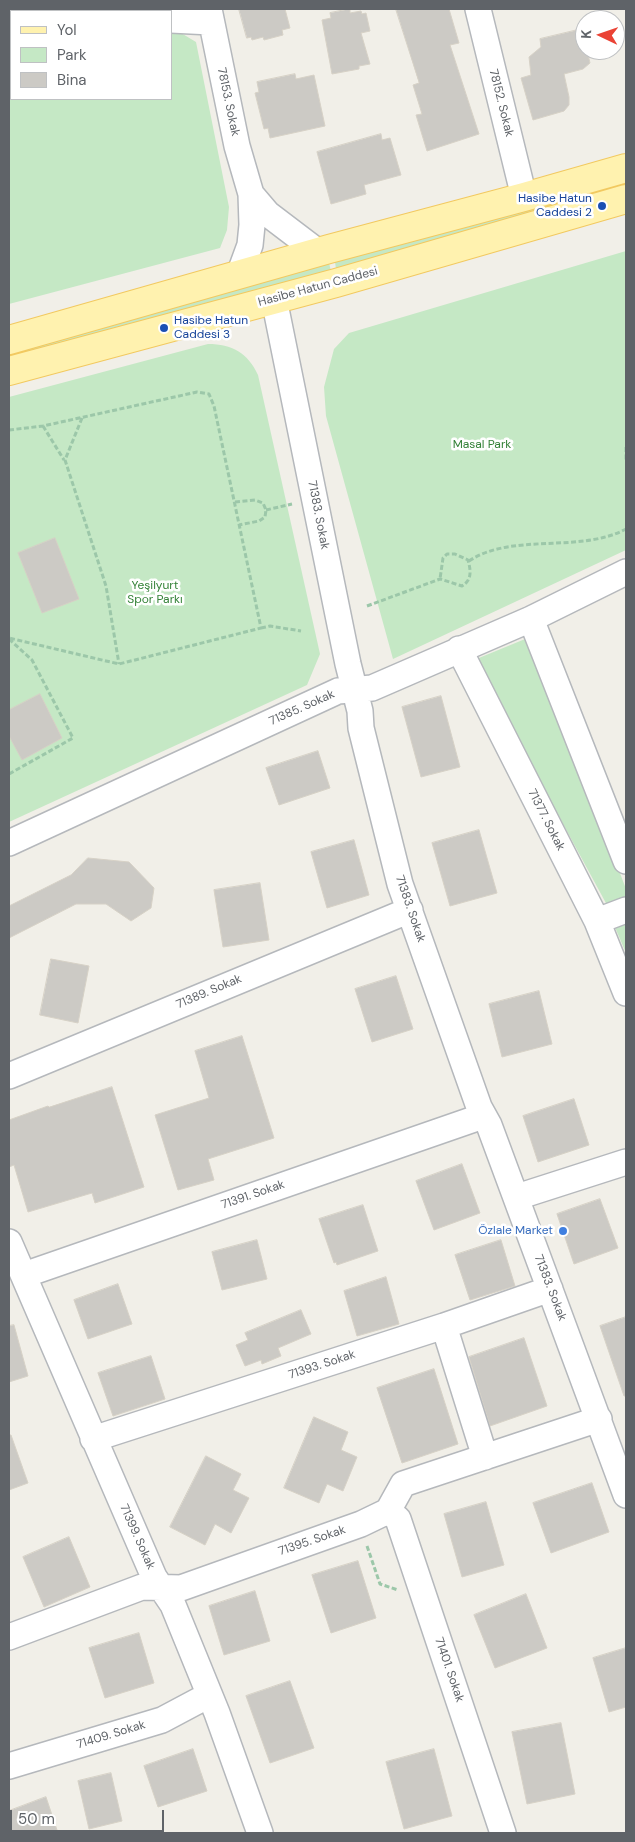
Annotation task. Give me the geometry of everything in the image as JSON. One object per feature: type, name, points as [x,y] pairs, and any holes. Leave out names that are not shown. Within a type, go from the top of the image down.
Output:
[{"type":"main road","points":[[9,340],[318,252],[524,198],[626,168]]},
{"type":"main road","name":"Hasibe Hatun Caddesi","points":[[9,371],[274,300],[626,199]]},
{"type":"street","points":[[11,9],[28,10]]},
{"type":"street","name":"78152. Sokak","points":[[478,9],[524,198]]},
{"type":"street","points":[[172,20],[210,15]]},
{"type":"street","name":"78153. Sokak","points":[[210,15],[237,146],[251,194],[250,238],[240,275]]},
{"type":"street","name":"78153. Sokak","points":[[251,194],[268,214],[318,252]]},
{"type":"street","name":"71383. Sokak","points":[[274,300],[348,664],[355,689],[363,737],[400,884],[483,1116],[490,1125],[600,1419],[626,1494]]},
{"type":"street","name":"71385. Sokak","points":[[9,843],[338,691],[372,688],[531,619],[626,572]]},
{"type":"street","points":[[531,619],[626,861]]},
{"type":"street","name":"71377. Sokak","points":[[459,649],[597,921],[626,993]]},
{"type":"street","name":"71389. Sokak","points":[[9,1076],[410,910]]},
{"type":"street","points":[[597,921],[626,910]]},
{"type":"street","name":"71391. Sokak","points":[[24,1275],[483,1116]]},
{"type":"street","points":[[516,1197],[626,1162]]},
{"type":"street","name":"71399. Sokak","points":[[9,1242],[154,1577],[174,1605],[260,1833]]},
{"type":"street","name":"71393. Sokak","points":[[93,1439],[444,1326],[550,1289]]},
{"type":"street","points":[[444,1326],[485,1457]]},
{"type":"street","points":[[388,1512],[403,1484],[600,1419]]},
{"type":"street","name":"71395. Sokak","points":[[9,1637],[142,1588],[181,1588],[361,1524],[388,1512]]},
{"type":"street","name":"71401. Sokak","points":[[388,1512],[398,1519],[497,1832]]},
{"type":"street","name":"71409. Sokak","points":[[9,1766],[162,1720],[209,1695]]},
{"type":"path","points":[[9,430],[43,426],[197,392],[208,394],[214,406],[261,628]]},
{"type":"path","points":[[65,460],[82,418]]},
{"type":"path","points":[[43,426],[65,460],[106,586],[119,664]]},
{"type":"path","points":[[626,447],[626,461]]},
{"type":"path","points":[[235,502],[255,500],[263,503],[266,510],[265,517],[259,521],[239,525]]},
{"type":"path","points":[[266,510],[294,503]]},
{"type":"path","points":[[469,561],[479,554],[496,549],[593,539],[615,534],[626,529]]},
{"type":"path","points":[[440,579],[444,558],[447,554],[455,554],[469,561]]},
{"type":"path","points":[[367,606],[440,579],[462,586],[467,583],[471,576],[469,561]]},
{"type":"path","points":[[9,638],[119,664],[270,626],[301,631]]},
{"type":"path","points":[[9,638],[32,660],[73,738],[9,774]]},
{"type":"path","points":[[365,1538],[380,1584],[403,1592]]},
{"type":"green space","points":[[9,20],[10,100],[172,100],[172,32],[181,33],[196,42],[229,207],[227,230],[220,248],[9,304]]},
{"type":"green space","points":[[626,180],[626,186],[336,269],[335,262]]},
{"type":"green space","name":"Masal Park","points":[[626,251],[626,550],[393,659],[326,416],[324,387],[334,349],[349,333]]},
{"type":"green space","points":[[329,263],[331,271],[9,360],[9,353]]},
{"type":"green space","name":"Yeşilyurt Spor Parkı","points":[[208,344],[217,344],[238,351],[254,367],[258,375],[320,654],[307,685],[9,822],[9,397]]},
{"type":"green space","points":[[530,637],[626,889],[626,898],[607,905],[474,660]]},
{"type":"green space","points":[[626,920],[626,953],[614,925]]},
{"type":"building","points":[[239,9],[285,9],[290,28],[282,30],[283,35],[264,40],[263,37],[252,40],[251,37],[247,38]]},
{"type":"building","points":[[350,9],[350,13],[361,11],[362,14],[366,13],[370,31],[361,33],[370,64],[359,66],[359,69],[332,74],[322,20],[331,18],[330,13]]},
{"type":"building","points":[[396,9],[449,9],[459,43],[450,45],[479,134],[427,151],[416,115],[422,114],[413,85],[419,83]]},
{"type":"building","points":[[575,31],[575,60],[589,60],[590,63],[583,69],[564,74],[569,105],[564,111],[533,120],[521,78],[531,75],[529,57],[541,47],[540,39]]},
{"type":"building","points":[[295,74],[296,79],[314,75],[325,126],[270,138],[268,128],[264,129],[255,93],[259,92],[257,82]]},
{"type":"building","points":[[381,134],[382,140],[390,138],[401,175],[364,185],[366,194],[331,204],[317,152]]},
{"type":"building","points":[[55,538],[79,599],[42,613],[18,553]]},
{"type":"building","points":[[40,694],[62,738],[22,760],[9,736],[9,710]]},
{"type":"building","points":[[441,696],[460,767],[421,777],[402,707]]},
{"type":"building","points":[[318,751],[330,788],[279,805],[266,768]]},
{"type":"building","points":[[479,830],[497,893],[450,906],[432,843]]},
{"type":"building","points":[[354,840],[369,895],[327,908],[311,852]]},
{"type":"building","points":[[88,858],[129,862],[154,888],[151,908],[131,921],[106,904],[76,904],[9,938],[9,906],[71,875]]},
{"type":"building","points":[[260,883],[269,940],[223,947],[214,890]]},
{"type":"building","points":[[51,959],[89,966],[78,1023],[40,1015]]},
{"type":"building","points":[[396,976],[413,1029],[372,1042],[355,989]]},
{"type":"building","points":[[539,991],[552,1044],[502,1057],[489,1004]]},
{"type":"building","points":[[242,1036],[274,1138],[208,1159],[214,1180],[178,1190],[155,1115],[209,1098],[195,1051]]},
{"type":"building","points":[[112,1087],[144,1187],[95,1203],[92,1193],[28,1212],[14,1165],[9,1167],[9,1120]]},
{"type":"building","points":[[574,1099],[589,1145],[538,1162],[523,1116]]},
{"type":"building","points":[[462,1164],[480,1213],[434,1230],[416,1181]]},
{"type":"building","points":[[600,1199],[618,1248],[574,1264],[557,1214]]},
{"type":"building","points":[[363,1205],[378,1251],[337,1265],[336,1262],[334,1263],[319,1219]]},
{"type":"building","points":[[257,1240],[267,1279],[222,1290],[212,1252]]},
{"type":"building","points":[[501,1240],[515,1286],[470,1300],[455,1255]]},
{"type":"building","points":[[386,1277],[399,1324],[357,1336],[344,1291]]},
{"type":"building","points":[[118,1284],[132,1324],[88,1339],[74,1300]]},
{"type":"building","points":[[301,1310],[311,1334],[278,1348],[281,1356],[262,1364],[261,1360],[245,1366],[236,1345],[248,1340],[245,1333]]},
{"type":"building","points":[[626,1317],[626,1396],[624,1396],[600,1326]]},
{"type":"building","points":[[14,1325],[28,1376],[9,1382],[9,1326]]},
{"type":"building","points":[[524,1338],[547,1406],[490,1426],[469,1357]]},
{"type":"building","points":[[151,1356],[165,1399],[113,1416],[98,1373]]},
{"type":"building","points":[[434,1369],[458,1444],[402,1463],[377,1388]]},
{"type":"building","points":[[314,1417],[348,1432],[341,1450],[357,1457],[343,1491],[327,1484],[319,1503],[284,1488]]},
{"type":"building","points":[[9,1435],[11,1435],[28,1483],[9,1490]]},
{"type":"building","points":[[206,1456],[241,1474],[233,1490],[249,1498],[231,1533],[215,1524],[205,1545],[170,1527]]},
{"type":"building","points":[[592,1483],[609,1532],[551,1553],[533,1503]]},
{"type":"building","points":[[486,1502],[504,1565],[462,1577],[444,1514]]},
{"type":"building","points":[[69,1537],[90,1587],[44,1607],[23,1557]]},
{"type":"building","points":[[358,1561],[376,1618],[331,1633],[312,1575]]},
{"type":"building","points":[[255,1591],[270,1641],[224,1655],[209,1606]]},
{"type":"building","points":[[526,1594],[547,1648],[495,1668],[474,1615]]},
{"type":"building","points":[[139,1633],[154,1683],[105,1698],[89,1648]]},
{"type":"building","points":[[626,1648],[626,1707],[609,1712],[593,1658]]},
{"type":"building","points":[[290,1681],[314,1748],[270,1763],[246,1696]]},
{"type":"building","points":[[561,1723],[575,1794],[527,1804],[512,1732]]},
{"type":"building","points":[[193,1749],[207,1791],[158,1807],[144,1766]]},
{"type":"building","points":[[434,1749],[452,1816],[404,1829],[386,1762]]},
{"type":"building","points":[[111,1773],[122,1821],[89,1829],[78,1781]]},
{"type":"building","points":[[46,1797],[58,1833],[9,1833],[9,1811]]},
{"type":"place","name":"Hasibe Hatun Caddesi 2","points":[[602,206]]},
{"type":"place","name":"Hasibe Hatun Caddesi 3","points":[[164,328]]},
{"type":"place","name":"Özlale Market","points":[[563,1231]]}]
